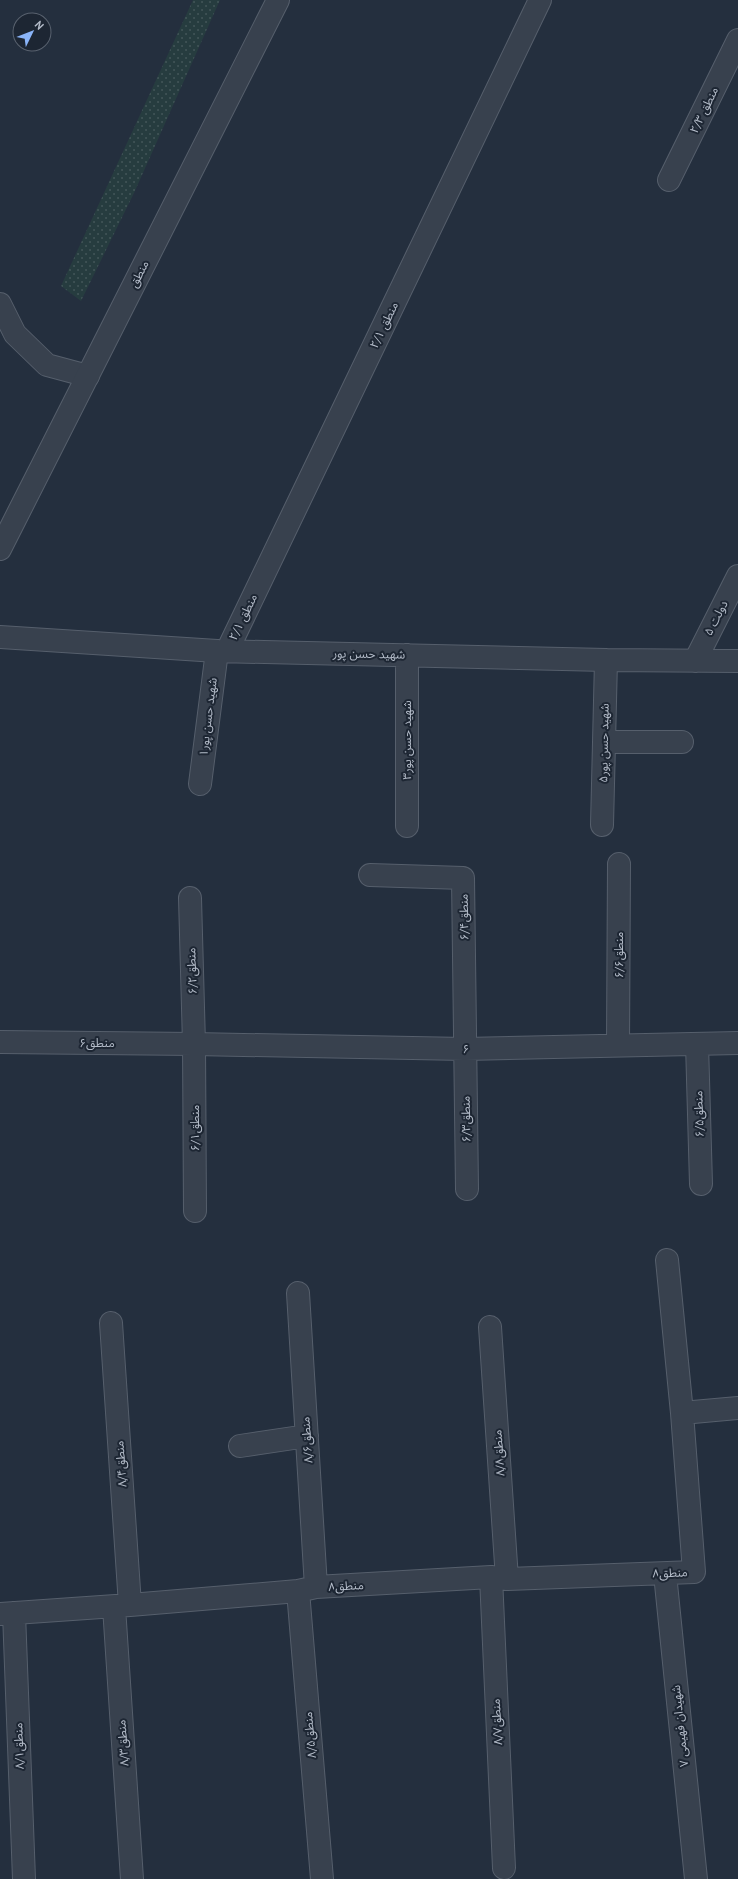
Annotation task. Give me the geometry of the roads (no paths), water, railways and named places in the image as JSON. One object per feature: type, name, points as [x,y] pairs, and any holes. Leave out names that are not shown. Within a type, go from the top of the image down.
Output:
[{"type":"street","name":"منطق","points":[[0,549],[278,0]]},
{"type":"street","name":"منطق ۲/۱","points":[[222,651],[540,0]]},
{"type":"street","name":"منطق ۲/۳","points":[[669,180],[738,40]]},
{"type":"street","points":[[0,304],[7,332],[47,365],[88,376]]},
{"type":"street","name":"۵ دولت","points":[[695,661],[738,576]]},
{"type":"street","name":"شهید حسن پور","points":[[0,637],[222,651],[606,660],[738,661]]},
{"type":"street","name":"شهید حسن پور۱","points":[[200,784],[222,651]]},
{"type":"street","name":"شهید حسن پور۳","points":[[406,826],[407,655]]},
{"type":"street","name":"شهید حسن پور۵","points":[[602,825],[606,660]]},
{"type":"street","points":[[604,742],[682,742]]},
{"type":"street","name":"منطق۶/۶","points":[[618,1046],[619,864]]},
{"type":"street","name":"منطق۶/۴","points":[[370,875],[463,878],[465,1049]]},
{"type":"street","name":"منطق۶/۲","points":[[190,898],[194,1044]]},
{"type":"street","name":"منطق۶","points":[[0,1042],[194,1044]]},
{"type":"street","name":"۶","points":[[194,1044],[465,1049],[738,1043]]},
{"type":"street","name":"منطق۶/۱","points":[[194,1044],[196,1211]]},
{"type":"street","name":"منطق۶/۵","points":[[698,1044],[701,1184]]},
{"type":"street","name":"منطق۶/۳","points":[[465,1049],[467,1189]]},
{"type":"street","points":[[667,1260],[682,1413],[738,1408]]},
{"type":"street","name":"منطق۸/۶","points":[[298,1293],[307,1436],[307,1589]]},
{"type":"street","name":"منطق۸/۴","points":[[112,1323],[122,1606]]},
{"type":"street","name":"منطق۸/۸","points":[[490,1327],[499,1578]]},
{"type":"street","name":"منطق۸","points":[[7,1614],[122,1606],[307,1589],[499,1578],[694,1572],[682,1413]]},
{"type":"street","points":[[240,1446],[307,1436]]},
{"type":"street","name":"شهیدان فهیمی ۷","points":[[665,1574],[696,1879]]},
{"type":"street","name":"منطق۸/۷","points":[[499,1578],[504,1868]]},
{"type":"street","name":"منطق۸/۵","points":[[307,1589],[322,1879]]},
{"type":"street","name":"منطق۸/۳","points":[[122,1606],[132,1879]]},
{"type":"street","name":"منطق۸/۱","points":[[7,1614],[24,1879]]}]
